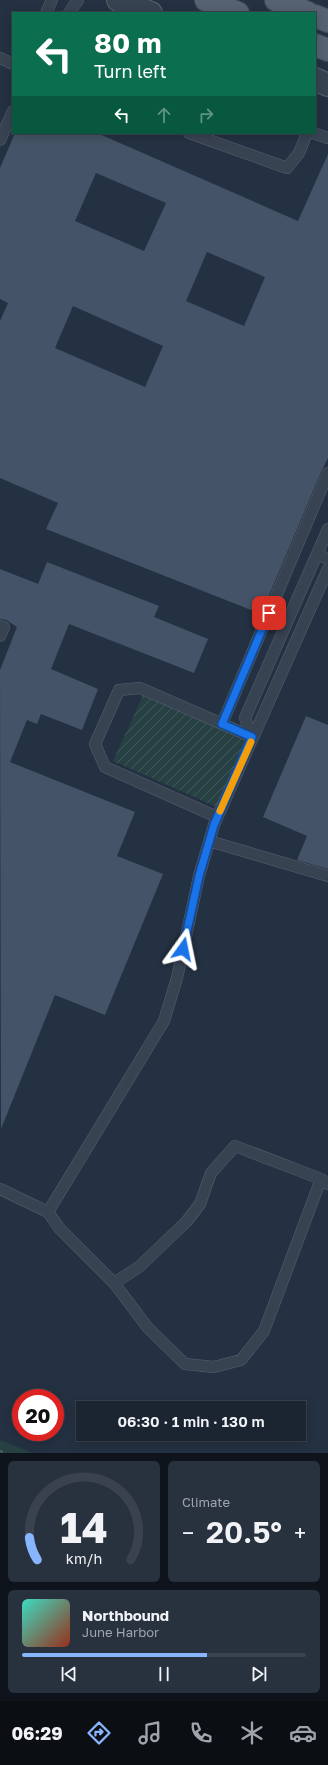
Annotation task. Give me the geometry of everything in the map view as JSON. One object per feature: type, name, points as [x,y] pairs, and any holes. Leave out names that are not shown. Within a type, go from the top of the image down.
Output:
[{"type":"main road","points":[[206,0],[236,12]]},
{"type":"main road","points":[[316,16],[328,21]]},
{"type":"main road","points":[[316,45],[328,50]]},
{"type":"street","points":[[118,0],[148,12]]},
{"type":"street","points":[[316,79],[328,84]]},
{"type":"lane","points":[[46,12],[52,0]]},
{"type":"lane","points":[[70,12],[78,0]]},
{"type":"lane","points":[[0,58],[12,64]]},
{"type":"lane","points":[[0,140],[12,113]]},
{"type":"lane","points":[[192,134],[287,168],[299,153],[307,134]]},
{"type":"lane","points":[[316,134],[328,138]]},
{"type":"lane","points":[[222,724],[328,473]]},
{"type":"lane","points":[[252,737],[245,718],[328,529]]},
{"type":"lane","points":[[317,554],[328,559]]},
{"type":"lane","points":[[48,1212],[164,1021],[177,978],[199,876],[209,841],[252,737],[328,569]]},
{"type":"lane","points":[[0,626],[4,627],[0,636]]},
{"type":"lane","points":[[218,817],[105,767],[95,744],[119,690],[140,688],[252,737]]},
{"type":"lane","points":[[209,841],[328,876]]},
{"type":"lane","points":[[0,1189],[48,1212],[60,1229],[114,1283],[148,1328],[185,1364],[214,1367],[241,1360],[264,1331],[325,1182],[235,1146],[211,1173],[200,1204],[187,1221],[139,1267],[114,1283]]},
{"type":"path","points":[[0,1451],[6,1453]]},
{"type":"green space","points":[[145,691],[250,738],[219,808],[113,761]]},
{"type":"green space","points":[[0,1440],[33,1453],[0,1453]]},
{"type":"building","points":[[15,134],[99,134],[298,221],[328,154],[328,458],[261,614],[46,529],[58,503],[0,478],[0,321],[8,303],[0,299],[0,168]],"holes":[[[96,173],[166,203],[144,251],[75,221]],[[207,252],[265,277],[244,326],[186,301]],[[73,306],[163,346],[145,387],[55,348]]]},
{"type":"building","points":[[47,562],[159,606],[154,617],[208,639],[194,673],[69,624],[51,669],[98,689],[82,730],[41,714],[37,724],[27,720],[10,762],[135,812],[117,856],[163,874],[105,1015],[55,995],[1,1129],[0,670],[17,627],[6,620],[0,619],[0,569],[38,584]]},
{"type":"building","points":[[306,716],[328,725],[328,869],[297,860],[307,836],[263,817]]},
{"type":"slow traffic","points":[[220,811],[251,742]]},
{"type":"route","points":[[183,949],[199,876],[214,825],[252,737],[222,724],[269,613]]}]
